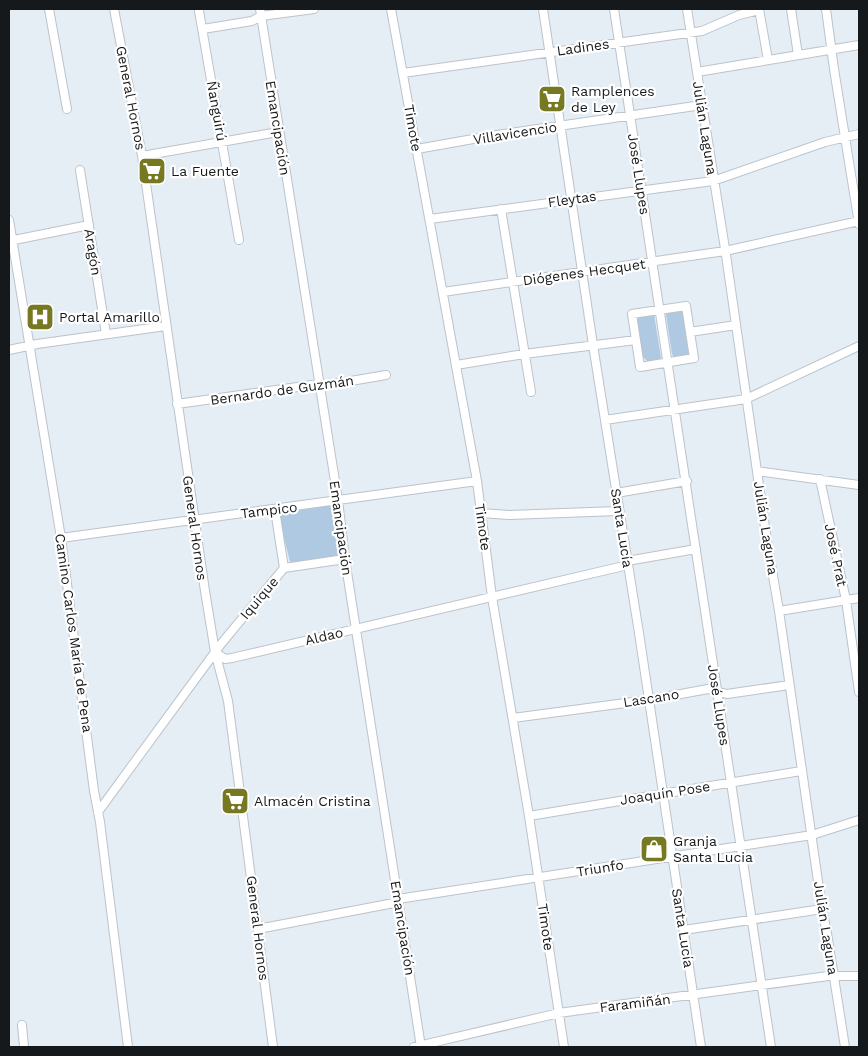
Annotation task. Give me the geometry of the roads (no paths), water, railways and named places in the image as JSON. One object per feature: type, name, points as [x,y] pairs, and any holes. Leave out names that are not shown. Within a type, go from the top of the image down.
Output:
[{"type":"street","points":[[49,9],[67,109]]},
{"type":"street","name":"General Hornos","points":[[114,9],[142,156],[215,652],[228,701],[273,1047]]},
{"type":"street","points":[[203,29],[252,21],[260,12],[314,9]]},
{"type":"street","name":"Timote","points":[[391,9],[477,480],[492,597],[529,816],[564,1047]]},
{"type":"street","name":"Santa Lucía","points":[[543,9],[604,420],[701,1047]]},
{"type":"street","name":"José Llupes","points":[[614,9],[674,409],[687,481],[771,1047]]},
{"type":"street","name":"Julián Laguna","points":[[687,9],[713,181],[726,251],[801,771],[845,1047]]},
{"type":"street","points":[[791,9],[798,55]]},
{"type":"street","points":[[826,9],[859,222]]},
{"type":"street","points":[[759,10],[768,60]]},
{"type":"street","name":"Ladines","points":[[403,73],[708,29],[739,15],[759,10]]},
{"type":"street","name":"Ñanguirú","points":[[200,11],[239,240]]},
{"type":"street","name":"Emancipación","points":[[260,12],[338,500],[345,559],[399,901],[419,1047]]},
{"type":"street","points":[[697,72],[859,45]]},
{"type":"street","name":"Villavicencio","points":[[417,149],[702,105]]},
{"type":"street","points":[[142,156],[278,132]]},
{"type":"street","name":"Fleytas","points":[[430,219],[713,181],[826,142],[859,134]]},
{"type":"street","name":"Aragón","points":[[80,170],[106,334]]},
{"type":"street","points":[[501,209],[531,392]]},
{"type":"street","name":"Camino Carlos María de Pena","points":[[9,220],[10,240],[31,346],[61,538],[128,1047]]},
{"type":"street","name":"Diógenes Hecquet","points":[[443,292],[726,251],[859,222]]},
{"type":"street","points":[[10,240],[89,225]]},
{"type":"street","points":[[686,306],[694,358],[640,367],[632,314],[660,310],[686,306]]},
{"type":"street","points":[[690,332],[736,325]]},
{"type":"street","points":[[9,350],[166,326]]},
{"type":"street","points":[[456,365],[524,354],[636,340]]},
{"type":"street","points":[[604,420],[746,398],[859,346]]},
{"type":"street","name":"Bernardo de Guzmán","points":[[177,404],[319,384],[327,385],[386,375]]},
{"type":"street","points":[[757,471],[859,485]]},
{"type":"street","name":"José Prat","points":[[820,479],[846,600],[859,692]]},
{"type":"street","name":"Tampico","points":[[61,538],[194,519],[275,510],[477,480]]},
{"type":"street","points":[[616,493],[687,481]]},
{"type":"street","points":[[275,510],[284,568]]},
{"type":"street","points":[[481,513],[618,511]]},
{"type":"street","name":"Aldao","points":[[215,652],[225,659],[232,658],[627,563],[696,549]]},
{"type":"street","name":"Iquique","points":[[215,652],[284,568],[345,559]]},
{"type":"street","points":[[779,611],[859,598]]},
{"type":"street","points":[[98,812],[215,652]]},
{"type":"street","name":"Lascano","points":[[513,718],[648,700],[708,689],[727,694],[790,685]]},
{"type":"street","name":"Joaquín Pose","points":[[529,816],[801,771]]},
{"type":"street","name":"Triunfo","points":[[258,929],[399,901],[812,836],[859,820]]},
{"type":"street","points":[[684,930],[822,909]]},
{"type":"street","name":"Faramiñán","points":[[419,1047],[559,1013],[834,976],[859,976]]},
{"type":"street","points":[[22,1025],[24,1047]]},
{"type":"place","name":"Ramplences de Ley","points":[[552,99]]},
{"type":"place","name":"La Fuente","points":[[152,171]]},
{"type":"place","name":"Portal Amarillo","points":[[40,317]]},
{"type":"place","name":"Almacén Cristina","points":[[235,801]]},
{"type":"place","name":"Granja Santa Lucia","points":[[654,849]]}]
